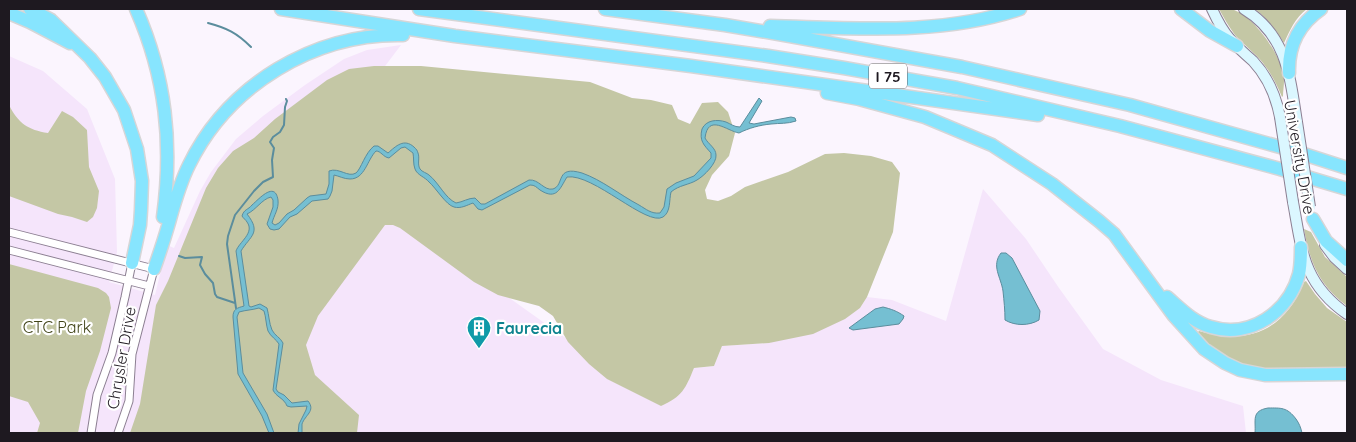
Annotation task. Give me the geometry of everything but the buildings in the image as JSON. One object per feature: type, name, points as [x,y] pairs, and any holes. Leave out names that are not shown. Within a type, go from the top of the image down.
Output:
[{"type":"highway","points":[[30,9],[51,20],[99,68],[124,110],[137,149],[142,181],[140,225],[132,263]]},
{"type":"highway","points":[[136,9],[150,43],[158,73],[167,123],[168,170],[166,199],[154,269]]},
{"type":"highway","points":[[281,9],[456,36],[691,66],[1120,126]]},
{"type":"highway","name":"I 75","points":[[419,9],[496,18],[844,68],[957,88],[1120,126],[1347,189]]},
{"type":"highway","name":"I 75","points":[[605,9],[725,25],[962,67],[1130,105],[1291,150],[1347,168]]},
{"type":"highway","points":[[725,25],[902,29],[956,24],[1020,9]]},
{"type":"highway","points":[[1181,9],[1210,31],[1236,46]]},
{"type":"highway","points":[[1289,73],[1289,56],[1298,32],[1307,20],[1321,9]]},
{"type":"highway","points":[[9,13],[81,49]]},
{"type":"highway","points":[[154,269],[179,188],[194,154],[227,109],[252,86],[283,65],[319,49],[350,39],[386,34],[456,36]]},
{"type":"highway","points":[[691,66],[859,99],[925,118],[992,145],[1052,184],[1114,234],[1174,316],[1198,343],[1211,354],[1232,367],[1265,375],[1347,374]]},
{"type":"highway","points":[[1312,213],[1326,241],[1347,260]]},
{"type":"highway","points":[[1149,280],[1194,320],[1218,329],[1242,329],[1257,324],[1271,316],[1283,305],[1299,275],[1301,247]]},
{"type":"main road","name":"University Drive","points":[[1212,9],[1223,30],[1236,46],[1253,61],[1270,84],[1276,98],[1280,117],[1301,247],[1309,272],[1317,286],[1328,299],[1347,314]]},
{"type":"main road","name":"University Drive","points":[[1244,9],[1262,23],[1276,40],[1282,52],[1289,73],[1312,213],[1319,235],[1328,250],[1347,269]]},
{"type":"street","points":[[9,232],[154,269]]},
{"type":"street","name":"Chrysler Drive","points":[[9,250],[149,286]]},
{"type":"street","name":"Chrysler Drive","points":[[90,433],[97,395],[112,353],[132,263]]},
{"type":"street","name":"Chrysler Drive","points":[[118,433],[129,400],[132,354],[154,269]]},
{"type":"shaded area","points":[[401,45],[367,90],[389,212],[661,406],[688,382],[694,368],[714,366],[722,346],[769,343],[860,308],[867,297],[892,300],[946,321],[983,189],[1026,239],[1103,349],[1161,380],[1243,406],[1246,433],[9,433],[9,56],[43,71],[87,109],[115,179],[117,252],[109,282],[155,295],[167,245],[174,248],[200,191],[211,172],[236,139],[263,116],[344,59],[367,50]]},
{"type":"green space","points":[[1219,9],[1230,9],[1240,13],[1258,28],[1266,39],[1283,72],[1282,97],[1266,67],[1235,35]]},
{"type":"green space","points":[[1255,9],[1307,9],[1296,20],[1284,43],[1271,24]]},
{"type":"green space","points":[[374,66],[421,66],[590,82],[632,98],[672,105],[678,119],[690,124],[702,103],[718,102],[728,112],[735,133],[729,156],[712,175],[705,190],[707,199],[718,201],[731,196],[745,187],[788,172],[825,154],[844,153],[871,156],[892,162],[900,173],[893,232],[867,297],[860,308],[845,319],[813,334],[769,343],[722,346],[714,366],[694,368],[679,395],[661,406],[607,379],[589,364],[568,342],[553,316],[539,306],[498,295],[474,282],[400,228],[393,225],[385,225],[318,316],[306,345],[315,375],[359,415],[357,433],[130,433],[140,404],[156,305],[168,281],[206,188],[218,168],[233,151],[254,138],[275,119],[327,80],[349,69]]},
{"type":"green space","points":[[9,105],[16,117],[24,125],[35,130],[48,133],[62,111],[73,117],[87,130],[89,167],[99,191],[97,208],[93,217],[87,222],[58,214],[9,196]]},
{"type":"green space","points":[[1304,229],[1311,232],[1325,257],[1347,277],[1347,306],[1329,290],[1317,272],[1309,252]]},
{"type":"green space","name":"CTC Park","points":[[9,264],[98,288],[109,297],[111,308],[100,351],[86,391],[78,433],[37,433],[40,423],[28,402],[9,396]]},
{"type":"green space","points":[[1306,281],[1327,308],[1347,322],[1347,369],[1287,370],[1243,364],[1221,354],[1197,333],[1199,331],[1233,336],[1249,335],[1263,330],[1275,323],[1286,312]]},
{"type":"water","points":[[759,98],[762,101],[749,123],[754,124],[791,117],[795,118],[796,121],[759,126],[739,133],[719,125],[710,126],[705,138],[716,153],[714,162],[710,169],[700,178],[671,192],[669,209],[663,217],[655,218],[645,214],[591,183],[578,178],[567,177],[560,189],[554,194],[546,193],[530,185],[482,210],[478,209],[473,203],[462,207],[454,207],[416,171],[413,153],[405,147],[389,158],[376,151],[362,173],[355,178],[348,179],[334,175],[332,191],[328,199],[312,201],[297,214],[290,217],[279,229],[270,229],[267,224],[273,207],[273,200],[271,197],[265,200],[247,214],[254,226],[254,230],[251,238],[241,251],[249,306],[260,304],[267,308],[272,330],[283,343],[276,389],[292,403],[308,401],[311,408],[303,421],[302,433],[298,433],[299,424],[307,406],[287,406],[273,390],[279,344],[268,331],[264,311],[259,308],[239,312],[237,317],[243,373],[267,414],[274,433],[269,433],[262,416],[238,374],[233,317],[236,309],[244,306],[236,251],[248,234],[249,226],[242,216],[245,211],[266,193],[274,192],[278,200],[272,223],[275,225],[310,196],[326,194],[329,184],[329,171],[336,170],[347,174],[356,173],[374,146],[378,146],[388,153],[400,144],[407,143],[414,147],[419,155],[420,169],[433,178],[449,198],[456,203],[475,198],[481,204],[485,204],[529,180],[536,181],[547,188],[553,189],[557,187],[564,173],[573,171],[597,180],[649,211],[660,213],[664,207],[667,189],[676,183],[694,176],[711,158],[711,153],[702,140],[701,133],[704,126],[712,121],[719,121],[740,127]]},
{"type":"water","points":[[1001,253],[1006,253],[1012,258],[1040,311],[1039,320],[1022,324],[1005,320],[1003,291],[997,272],[997,262]]},
{"type":"water","points":[[883,307],[894,310],[904,316],[899,324],[853,330],[849,328],[875,309]]},
{"type":"water","points":[[1268,408],[1280,408],[1290,412],[1298,422],[1302,433],[1255,433],[1255,417],[1259,411]]},
{"type":"waterway","points":[[208,23],[231,32],[251,47]]},
{"type":"waterway","points":[[236,308],[227,244],[228,236],[235,215],[254,191],[263,182],[273,177],[272,160],[274,148],[270,142],[284,125],[286,99]]},
{"type":"waterway","points":[[179,256],[185,258],[202,257],[200,265],[213,283],[217,297],[235,303]]},
{"type":"place","name":"Faurecia","points":[[479,349]]}]
